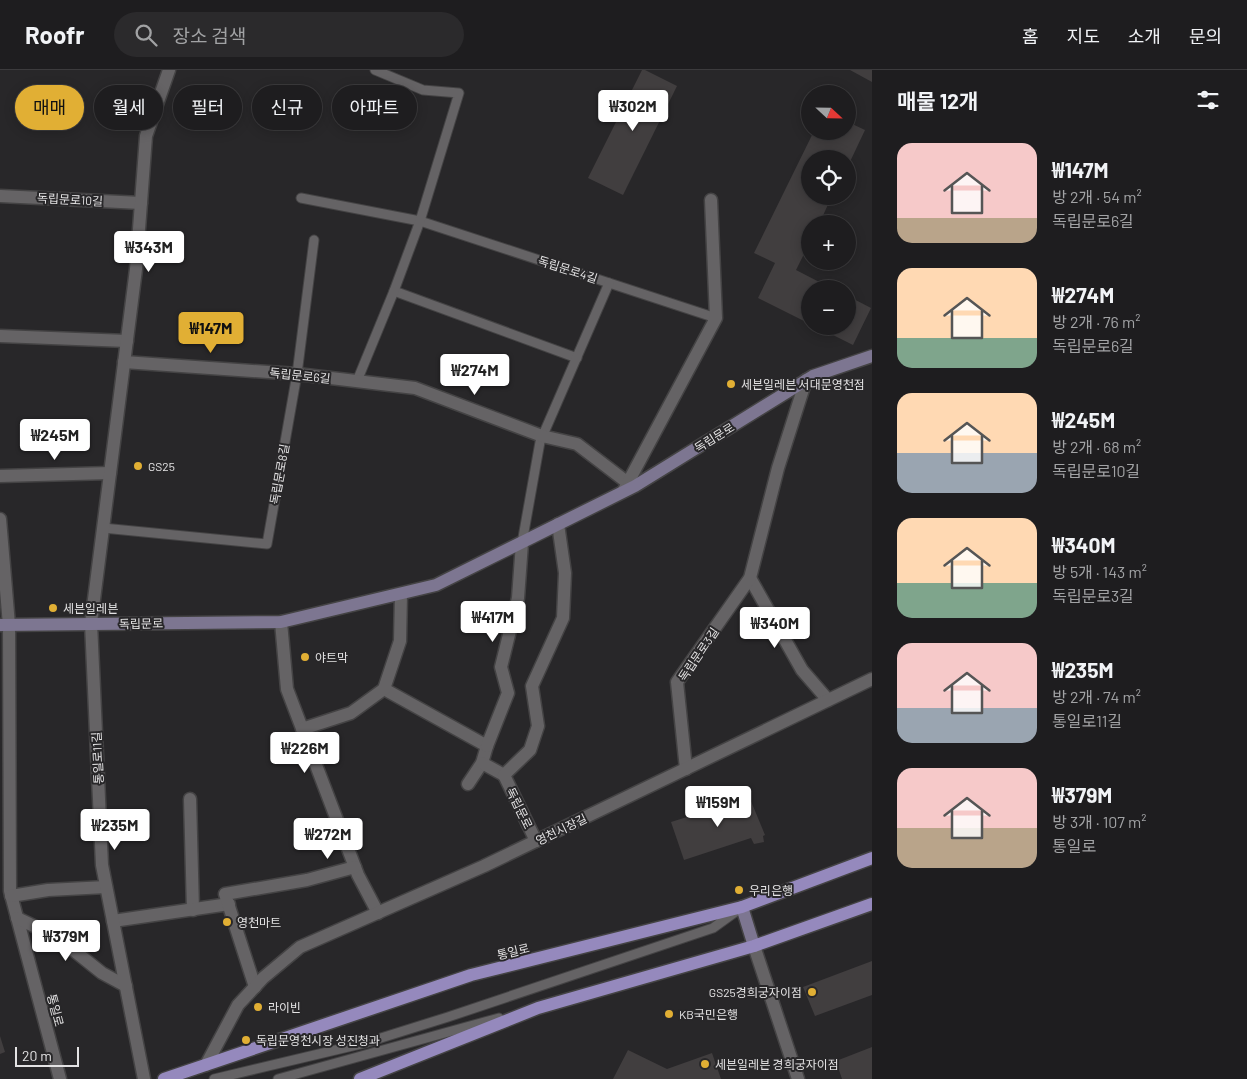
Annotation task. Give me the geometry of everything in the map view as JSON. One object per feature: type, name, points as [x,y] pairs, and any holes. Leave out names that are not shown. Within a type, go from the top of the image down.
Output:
[{"type":"main road","name":"독립문로","points":[[5,625],[281,622],[436,585],[522,543],[625,487],[635,486],[813,376],[872,356]]},
{"type":"main road","name":"통일로","points":[[164,1079],[471,976],[742,907],[872,858]]},
{"type":"main road","points":[[360,1079],[538,1008],[754,946],[872,904]]},
{"type":"main road","points":[[742,907],[754,946]]},
{"type":"street","points":[[90,623],[136,269],[146,136],[169,70]]},
{"type":"street","name":"독립문로10길","points":[[0,196],[141,203]]},
{"type":"street","points":[[625,487],[716,318],[711,200]]},
{"type":"street","points":[[0,336],[126,341]]},
{"type":"street","name":"독립문로6길","points":[[124,362],[297,374],[416,388],[542,436],[578,444],[625,487]]},
{"type":"street","name":"독립문로3길","points":[[686,769],[678,682],[750,578],[778,468],[806,380]]},
{"type":"street","points":[[0,476],[110,473]]},
{"type":"street","points":[[0,519],[5,625]]},
{"type":"street","name":"독립문로","points":[[504,775],[530,750],[538,726],[532,686],[563,618],[565,573],[558,524]]},
{"type":"street","points":[[468,784],[482,763],[508,693],[502,667],[518,598],[522,543]]},
{"type":"street","points":[[750,578],[802,670],[828,700]]},
{"type":"street","points":[[302,729],[351,713],[384,689],[400,641],[401,594]]},
{"type":"street","points":[[281,622],[287,689],[355,867],[378,913]]},
{"type":"street","name":"통일로11길","points":[[90,623],[102,865],[144,1079]]},
{"type":"street","name":"통일로","points":[[5,625],[11,896],[60,1079]]},
{"type":"street","name":"영천시장길","points":[[206,1065],[238,1005],[300,947],[536,841],[872,679]]},
{"type":"street","points":[[384,689],[487,746]]},
{"type":"street","name":"독립문로","points":[[482,763],[504,775],[536,841]]},
{"type":"street","points":[[190,799],[193,910]]},
{"type":"street","points":[[256,987],[225,894],[307,880],[355,867]]},
{"type":"street","points":[[11,896],[48,890],[106,887]]},
{"type":"street","points":[[113,922],[229,904]]},
{"type":"street","points":[[17,918],[57,937],[102,973],[126,986]]},
{"type":"street","points":[[754,946],[798,1079]]},
{"type":"lane","points":[[357,381],[394,291],[420,220],[459,94],[423,90],[375,70]]},
{"type":"lane","name":"독립문로4길","points":[[300,198],[420,220],[716,318]]},
{"type":"lane","name":"독립문로8길","points":[[103,528],[266,544],[297,374],[314,240]]},
{"type":"lane","points":[[522,543],[542,436],[610,283]]},
{"type":"lane","points":[[394,291],[577,358]]},
{"type":"lane","points":[[214,1079],[365,1043],[448,1018],[713,928],[742,907]]},
{"type":"lane","points":[[278,1079],[538,1008]]},
{"type":"building","points":[[642,70],[677,86],[623,195],[588,178]]},
{"type":"building","points":[[850,70],[872,70],[872,82]]},
{"type":"building","points":[[856,126],[865,130],[856,150],[805,150],[810,140],[856,140]]},
{"type":"building","points":[[801,157],[801,205],[828,205],[823,215],[801,215],[801,260],[796,270],[815,280],[801,280],[801,320],[758,298],[775,263],[754,253]]},
{"type":"building","points":[[856,300],[871,308],[853,345],[833,335],[856,335]]},
{"type":"building","points":[[748,794],[765,835],[763,836],[764,842],[754,844],[751,838],[684,860],[671,822],[735,802],[735,797]]},
{"type":"building","points":[[872,961],[872,995],[815,1016],[803,987]]},
{"type":"building","points":[[0,1036],[5,1052],[0,1054]]},
{"type":"building","points":[[872,1047],[872,1079],[842,1079],[836,1061]]},
{"type":"building","points":[[628,1050],[667,1069],[712,1053],[721,1079],[613,1079]]},
{"type":"place","name":"세븐일레븐 서대문영천점","points":[[731,384]]},
{"type":"place","name":"GS25","points":[[138,466]]},
{"type":"place","name":"세븐일레븐","points":[[53,608]]},
{"type":"place","name":"야트막","points":[[305,657]]},
{"type":"place","name":"우리은행","points":[[739,890]]},
{"type":"place","name":"영천마트","points":[[227,922]]},
{"type":"place","name":"GS25경희궁자이점","points":[[812,992]]},
{"type":"place","name":"라이빈","points":[[258,1007]]},
{"type":"place","name":"KB국민은행","points":[[669,1014]]},
{"type":"place","name":"독립문영천시장 성진청과","points":[[246,1040]]},
{"type":"place","name":"세븐일레븐 경희궁자이점","points":[[705,1064]]}]
